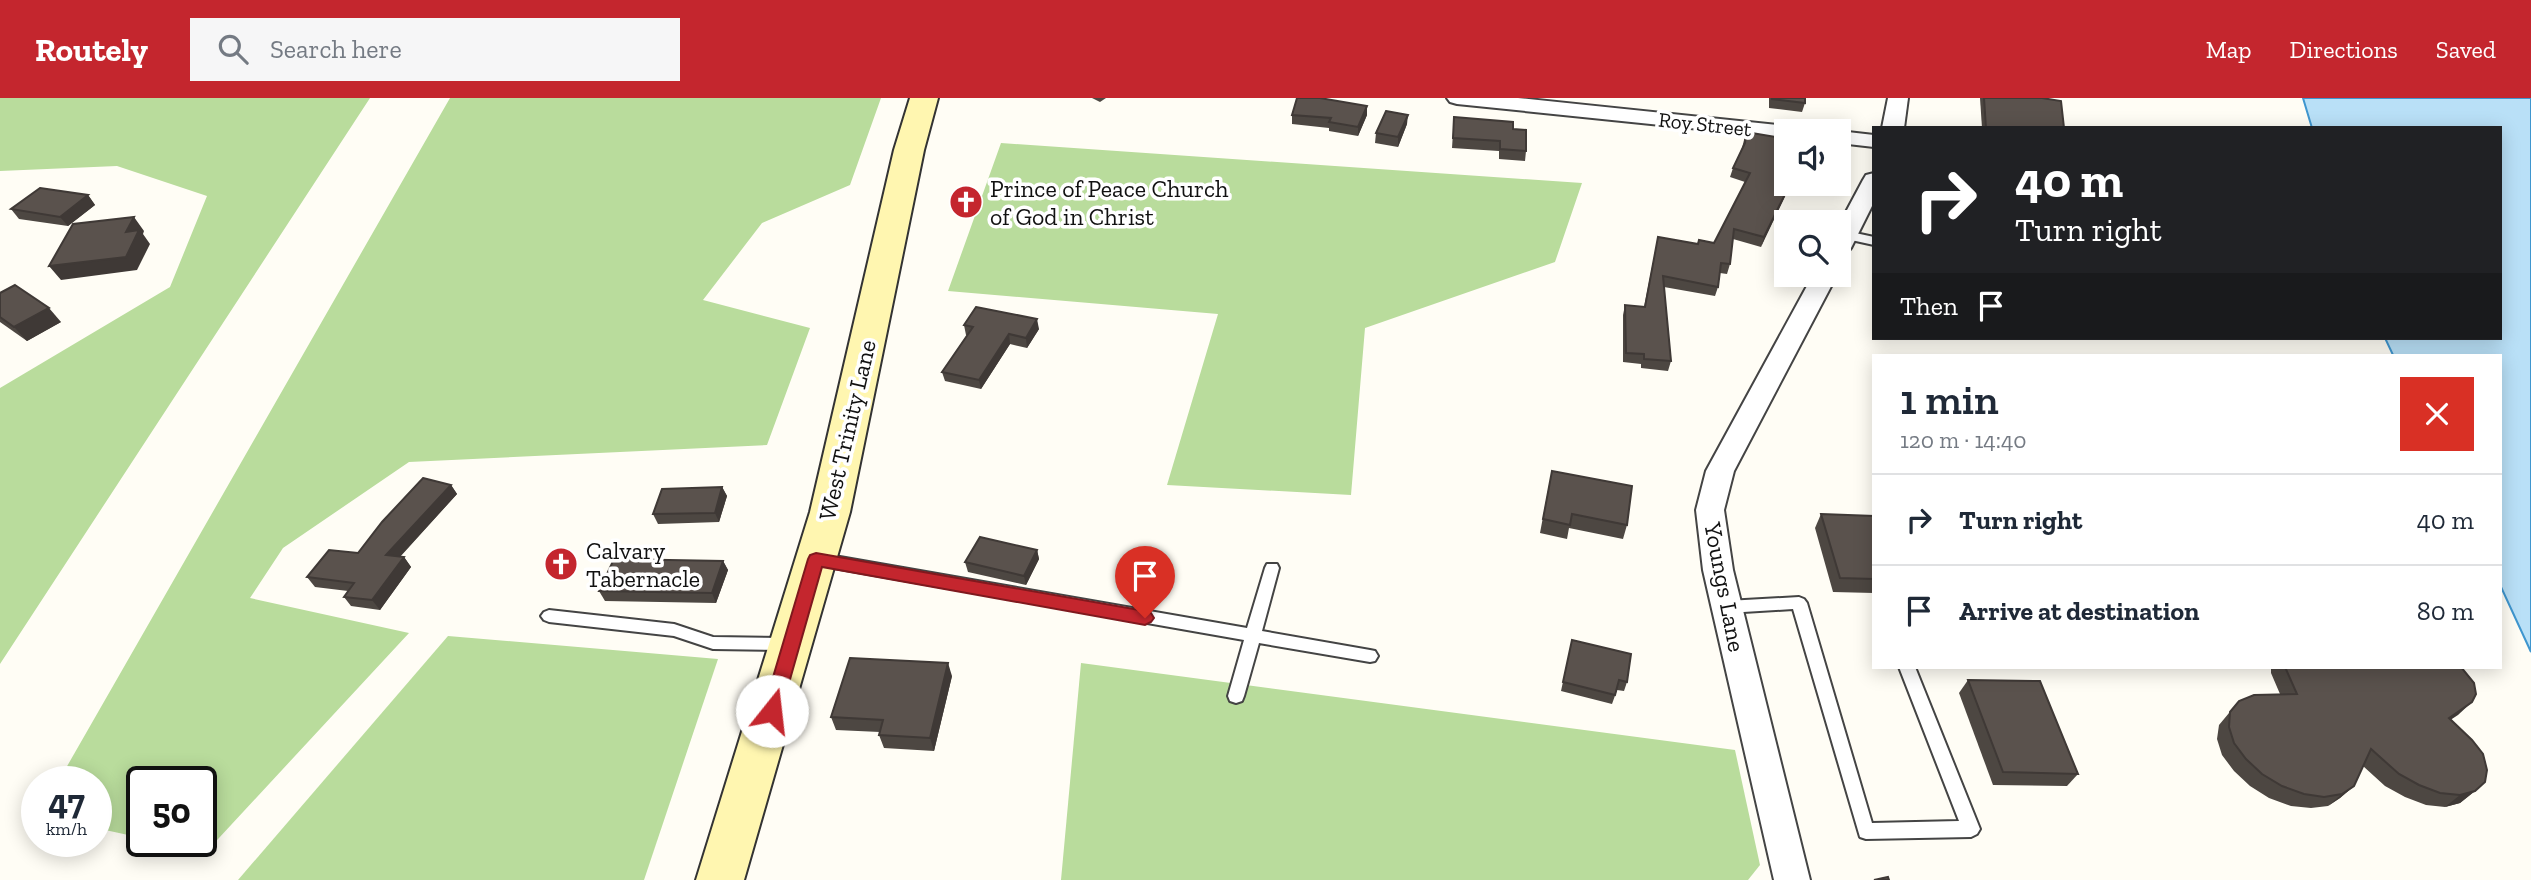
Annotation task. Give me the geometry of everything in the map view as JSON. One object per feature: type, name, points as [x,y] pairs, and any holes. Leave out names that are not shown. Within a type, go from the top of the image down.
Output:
[{"type":"main road","name":"West Trinity Lane","points":[[720,880],[830,512],[909,150],[923,98]]},
{"type":"street","name":"Roy Street","points":[[1457,98],[1774,131]]},
{"type":"street","points":[[1893,126],[1898,98]]},
{"type":"street","points":[[1851,139],[1872,141]]},
{"type":"street","points":[[1851,225],[1872,184]]},
{"type":"street","name":"Youngs Lane","points":[[1792,880],[1727,607],[1710,510],[1720,471],[1819,287]]},
{"type":"lane","points":[[1851,241],[1872,241]]},
{"type":"lane","points":[[816,559],[1370,656]]},
{"type":"lane","points":[[1236,696],[1272,568]]},
{"type":"lane","points":[[1727,607],[1799,603],[1866,831],[1971,829],[1908,669]]},
{"type":"lane","points":[[549,616],[674,630],[713,643],[792,644]]},
{"type":"green space","points":[[0,98],[370,98],[0,664],[0,388],[170,287],[207,196],[117,166],[0,171]]},
{"type":"green space","points":[[450,98],[881,98],[850,185],[762,223],[703,300],[810,328],[767,445],[409,462],[283,548],[250,598],[409,633],[217,840],[217,766],[126,766],[126,835],[112,831],[112,766],[67,766]]},
{"type":"green space","points":[[1001,143],[1582,183],[1555,262],[1365,328],[1351,495],[1167,485],[1218,314],[948,291]]},
{"type":"green space","points":[[448,636],[718,659],[644,880],[238,880]]},
{"type":"green space","points":[[1081,663],[1735,750],[1760,865],[1748,880],[1061,880]]},
{"type":"water","points":[[2303,98],[2531,98],[2531,652],[2502,589],[2502,354],[2393,354],[2386,340],[2502,340],[2502,126],[2311,126]]},
{"type":"building","points":[[1297,98],[1320,98],[1367,106],[1358,127],[1329,122],[1331,118],[1292,115]]},
{"type":"building","points":[[1805,98],[1805,103],[1772,99]]},
{"type":"building","points":[[1984,98],[2042,98],[2061,101],[2064,126],[1986,126]]},
{"type":"building","points":[[1386,111],[1408,115],[1398,137],[1376,133]]},
{"type":"building","points":[[1454,117],[1513,122],[1513,129],[1526,130],[1526,151],[1500,149],[1500,141],[1453,138]]},
{"type":"building","points":[[1746,132],[1774,137],[1774,196],[1784,196],[1777,210],[1774,210],[1774,217],[1764,237],[1734,229],[1730,264],[1721,263],[1718,287],[1663,276],[1671,361],[1644,359],[1644,354],[1626,353],[1625,305],[1645,307],[1658,237],[1698,244],[1699,240],[1714,243],[1750,173],[1733,168],[1745,143]]},
{"type":"building","points":[[40,188],[88,195],[60,217],[11,209]]},
{"type":"building","points":[[134,217],[126,232],[139,230],[126,257],[49,266],[73,224]]},
{"type":"building","points":[[15,285],[49,308],[14,327],[0,317],[0,293]]},
{"type":"building","points":[[976,307],[1037,319],[1026,338],[1009,334],[979,380],[942,372],[973,327],[964,325]]},
{"type":"building","points":[[1552,471],[1632,486],[1627,525],[1572,514],[1570,525],[1543,519]]},
{"type":"building","points":[[423,478],[451,485],[386,555],[404,557],[372,600],[344,597],[354,583],[307,577],[329,550],[358,553],[382,522]]},
{"type":"building","points":[[722,487],[715,513],[653,514],[662,489]]},
{"type":"building","points":[[1821,514],[1872,516],[1872,579],[1840,578]]},
{"type":"building","points":[[980,537],[1037,550],[1024,576],[965,562]]},
{"type":"building","points":[[614,559],[723,561],[712,593],[599,591]]},
{"type":"building","points":[[1572,640],[1631,654],[1627,682],[1619,680],[1615,695],[1563,682]]},
{"type":"building","points":[[850,658],[948,663],[930,738],[879,735],[883,720],[831,717]]},
{"type":"building","points":[[2286,669],[2463,669],[2474,683],[2476,694],[2472,702],[2449,718],[2483,754],[2487,770],[2485,782],[2475,791],[2460,795],[2440,793],[2399,774],[2371,749],[2354,786],[2342,794],[2324,797],[2304,794],[2282,786],[2262,774],[2234,743],[2229,727],[2230,712],[2239,701],[2254,695],[2297,694]]},
{"type":"building","points":[[1968,680],[2040,681],[2078,774],[2003,772]]},
{"type":"place","name":"Prince of Peace Church of God in Christ","points":[[966,202]]},
{"type":"place","name":"Calvary Tabernacle","points":[[561,564]]},
{"type":"route","points":[[772,711],[816,559],[1145,618]]}]
